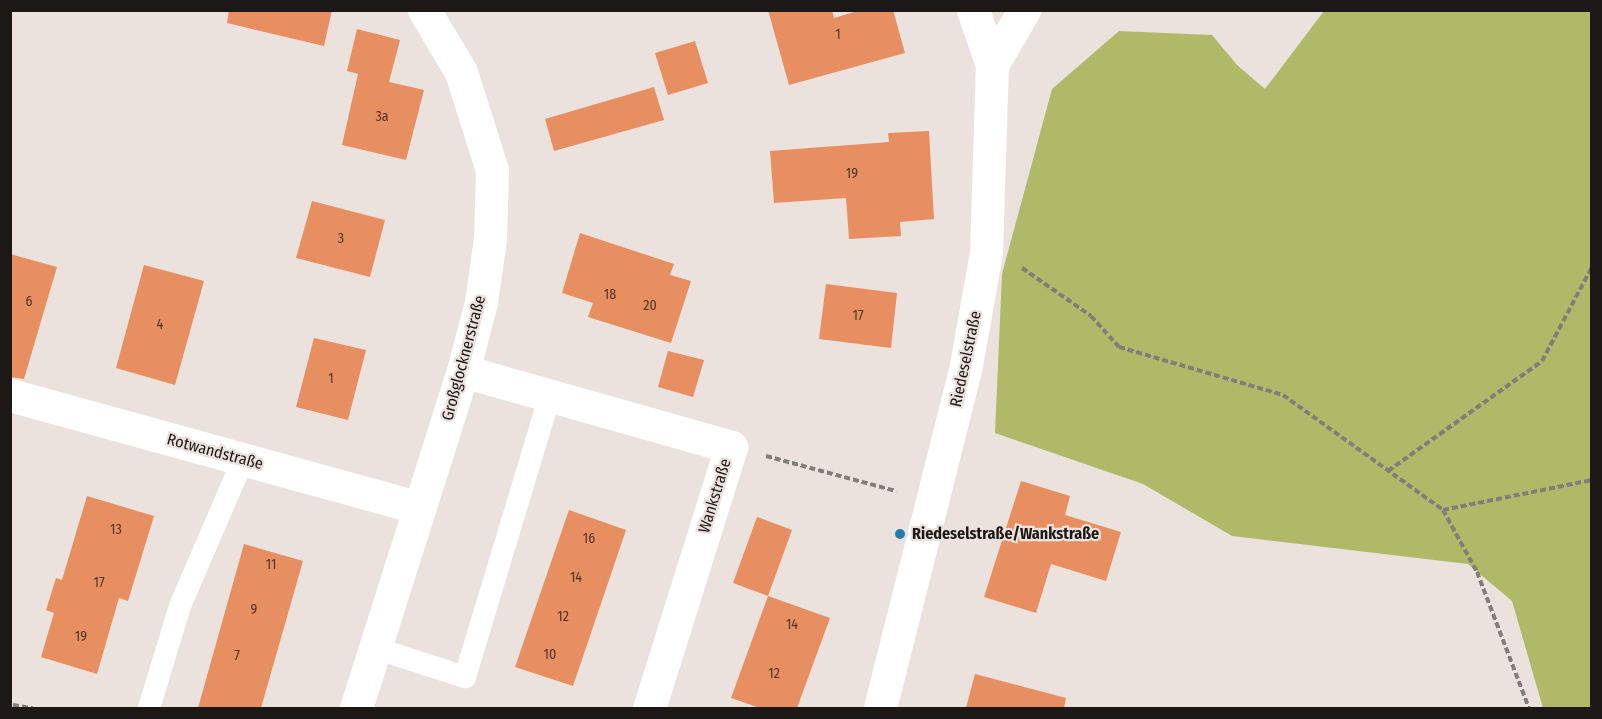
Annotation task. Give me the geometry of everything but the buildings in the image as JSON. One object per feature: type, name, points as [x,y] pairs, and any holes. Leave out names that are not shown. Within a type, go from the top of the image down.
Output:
[{"type":"street","name":"Großglocknerstraße","points":[[356,708],[463,371],[481,302],[490,239],[492,170],[461,72],[424,10]]},
{"type":"street","points":[[973,10],[992,65]]},
{"type":"street","name":"Riedeselstraße","points":[[880,708],[934,501],[966,364],[986,254],[992,65],[1024,10]]},
{"type":"street","name":"Wankstraße","points":[[463,371],[731,447],[650,708]]},
{"type":"street","name":"Rotwandstraße","points":[[10,395],[420,508]]},
{"type":"lane","points":[[375,648],[465,678],[550,396]]},
{"type":"lane","points":[[148,708],[180,606],[243,460]]},
{"type":"path","points":[[986,254],[1006,257],[1091,316],[1119,346],[1282,395],[1443,510],[1478,572],[1528,708]]},
{"type":"path","points":[[1388,471],[1542,361],[1592,267]]},
{"type":"path","points":[[731,447],[934,501]]},
{"type":"path","points":[[1443,510],[1592,480]]},
{"type":"path","points":[[13,705],[33,708]]},
{"type":"green space","points":[[1324,11],[1591,11],[1591,708],[1543,708],[1512,601],[1468,564],[1232,536],[1143,484],[995,433],[1002,274],[1052,89],[1119,31],[1212,35],[1237,65],[1265,89]]},
{"type":"place","name":"Riedeselstraße/Wankstraße","points":[[900,534]]}]
